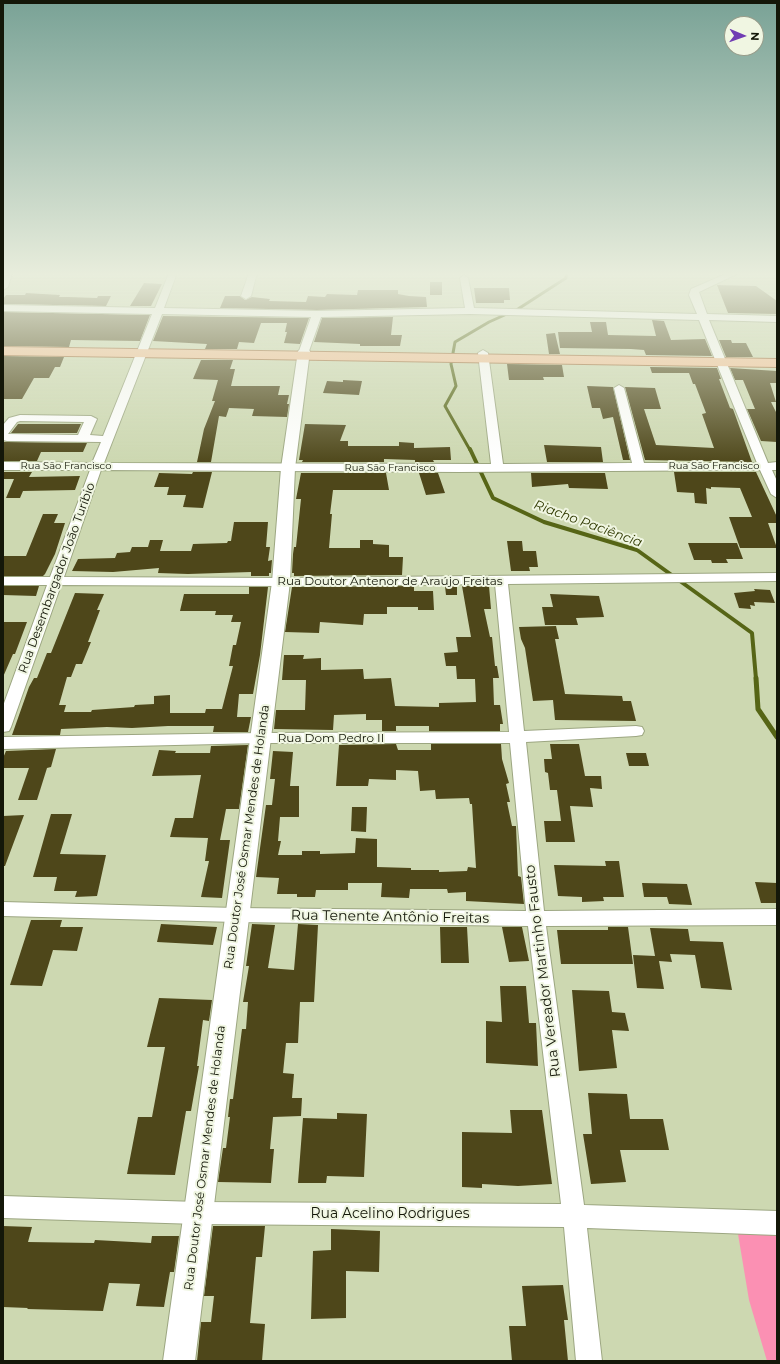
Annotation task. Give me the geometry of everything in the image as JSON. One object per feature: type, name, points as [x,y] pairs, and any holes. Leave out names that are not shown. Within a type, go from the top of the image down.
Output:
[{"type":"main road","points":[[3,346],[26,349]]},
{"type":"main road","points":[[3,351],[26,349],[719,359],[777,357]]},
{"type":"main road","points":[[719,359],[777,363]]},
{"type":"street","name":"Rua Desembargador João Turíbio","points":[[3,727],[97,466],[147,337]]},
{"type":"street","name":"Rua Doutor José Osmar Mendes de Holanda","points":[[179,1361],[236,915],[281,582],[288,468],[304,354],[310,337]]},
{"type":"street","points":[[710,337],[777,494]]},
{"type":"street","points":[[482,355],[497,466]]},
{"type":"street","points":[[619,388],[639,466]]},
{"type":"street","points":[[83,438],[91,419],[20,418],[13,420],[3,434],[12,438],[83,438],[108,440]]},
{"type":"street","name":"Rua São Francisco","points":[[3,466],[288,468],[777,466]]},
{"type":"street","name":"Rua Doutor Antenor de Araújo Freitas","points":[[3,581],[281,582],[777,577]]},
{"type":"street","name":"Rua Vereador Martinho Fausto","points":[[501,580],[536,919],[574,1216],[589,1361]]},
{"type":"street","name":"Rua Dom Pedro II","points":[[3,743],[261,738],[517,737],[636,732]]},
{"type":"street","name":"Rua Tenente Antônio Freitas","points":[[3,909],[236,915],[536,919],[777,917]]},
{"type":"street","name":"Rua Acelino Rodrigues","points":[[3,1207],[198,1213],[574,1216],[777,1223]]},
{"type":"shaded area","points":[[736,1222],[777,1224],[777,1361],[767,1361],[749,1300]]},
{"type":"building","points":[[3,337],[142,337],[140,341],[71,340],[69,347],[3,346]]},
{"type":"building","points":[[155,337],[256,337],[254,343],[239,342],[237,349],[205,349],[207,344],[153,341]]},
{"type":"building","points":[[286,337],[303,337],[300,344],[284,343]]},
{"type":"building","points":[[316,337],[402,337],[400,346],[360,346],[360,344],[314,342]]},
{"type":"building","points":[[546,337],[556,337],[560,354],[549,354]]},
{"type":"building","points":[[559,337],[670,337],[671,340],[705,339],[712,356],[646,355],[644,350],[631,349],[560,348]]},
{"type":"building","points":[[719,340],[731,340],[732,343],[746,343],[753,357],[726,357]]},
{"type":"building","points":[[3,356],[64,357],[60,367],[55,367],[49,378],[34,378],[22,399],[3,399]]},
{"type":"building","points":[[201,360],[233,360],[230,369],[235,369],[231,386],[280,386],[278,395],[289,395],[287,417],[252,416],[254,409],[229,408],[226,417],[219,416],[211,462],[197,462],[204,429],[215,401],[212,401],[218,380],[193,379]]},
{"type":"building","points":[[507,364],[562,365],[564,377],[543,377],[544,380],[509,380]]},
{"type":"building","points":[[650,367],[717,368],[721,379],[719,379],[730,408],[733,409],[752,462],[645,460],[625,387],[655,388],[661,409],[644,409],[656,445],[714,448],[702,414],[706,413],[695,384],[693,384],[689,373],[652,373]]},
{"type":"building","points":[[730,368],[777,371],[777,383],[770,383],[776,402],[771,402],[777,414],[777,442],[761,441],[747,409],[755,409],[743,380],[735,380]]},
{"type":"building","points":[[343,380],[362,381],[359,395],[323,393],[327,381],[343,382]]},
{"type":"building","points":[[587,386],[613,387],[630,460],[623,460],[613,417],[603,419],[600,408],[592,408]]},
{"type":"building","points":[[18,424],[81,424],[77,433],[11,433]]},
{"type":"building","points":[[305,424],[346,425],[340,441],[348,441],[348,446],[399,446],[399,442],[414,443],[414,448],[450,447],[451,460],[415,462],[415,460],[384,459],[384,462],[302,462],[303,460],[299,460]]},
{"type":"building","points":[[3,442],[87,443],[83,452],[41,452],[37,461],[3,461]]},
{"type":"building","points":[[544,445],[601,447],[603,462],[547,462]]},
{"type":"building","points":[[3,472],[32,472],[29,477],[80,476],[75,490],[23,491],[20,498],[6,498],[14,479],[3,479]]},
{"type":"building","points":[[193,472],[212,472],[203,508],[183,507],[186,495],[167,495],[169,487],[154,487],[159,473],[192,474]]},
{"type":"building","points":[[674,472],[756,472],[777,517],[777,523],[768,523],[777,548],[740,548],[729,517],[752,517],[740,488],[706,488],[707,504],[695,503],[694,493],[677,492]]},
{"type":"building","points":[[301,473],[386,473],[389,490],[333,490],[330,514],[332,514],[329,548],[360,548],[360,540],[373,540],[373,544],[389,545],[389,557],[403,557],[402,575],[294,576],[294,573],[292,573],[293,554],[294,547],[296,547],[301,499],[296,499]]},
{"type":"building","points":[[419,473],[438,473],[445,493],[426,495]]},
{"type":"building","points":[[531,473],[605,473],[608,489],[569,488],[568,484],[532,487]]},
{"type":"building","points":[[43,514],[58,514],[54,523],[65,523],[55,554],[45,574],[43,576],[3,576],[3,556],[26,556]]},
{"type":"building","points":[[234,522],[268,522],[266,547],[270,547],[268,561],[272,560],[271,573],[269,573],[269,576],[251,576],[251,572],[188,574],[158,573],[159,568],[113,572],[72,571],[78,559],[115,558],[117,553],[130,552],[132,547],[148,547],[150,540],[163,540],[160,551],[191,551],[193,544],[227,543],[228,541],[231,541]]},
{"type":"building","points":[[507,541],[522,541],[523,551],[536,551],[538,567],[529,567],[530,571],[511,571]]},
{"type":"building","points":[[688,543],[737,543],[743,559],[726,559],[728,563],[712,563],[711,560],[694,560]]},
{"type":"building","points":[[3,586],[39,586],[36,596],[3,595]]},
{"type":"building","points":[[414,586],[414,591],[433,591],[434,610],[418,610],[418,607],[387,607],[387,614],[364,614],[363,625],[320,622],[319,633],[285,632],[292,587]]},
{"type":"building","points":[[445,586],[457,586],[457,595],[446,595]]},
{"type":"building","points":[[462,586],[489,586],[491,609],[484,609],[490,637],[492,637],[495,666],[497,666],[499,678],[493,678],[494,705],[500,705],[503,724],[500,724],[500,731],[429,731],[429,726],[396,726],[396,731],[382,731],[382,720],[366,720],[366,714],[334,715],[333,730],[274,729],[276,710],[305,710],[306,680],[282,680],[284,655],[304,655],[303,659],[321,658],[321,670],[363,669],[364,679],[391,678],[395,706],[439,707],[439,703],[476,702],[475,679],[457,679],[456,666],[446,666],[444,653],[458,652],[456,637],[471,637]]},
{"type":"building","points":[[249,587],[268,587],[260,655],[253,694],[239,694],[237,717],[251,717],[248,732],[213,732],[214,726],[168,726],[61,729],[60,735],[12,735],[29,687],[34,678],[37,678],[47,653],[51,653],[75,593],[104,594],[97,610],[100,610],[88,642],[91,642],[82,664],[76,664],[71,677],[67,677],[59,705],[66,705],[64,712],[91,712],[92,710],[154,704],[154,696],[170,695],[170,713],[205,713],[206,709],[222,709],[233,666],[229,666],[233,645],[236,645],[241,622],[231,622],[233,615],[215,615],[216,611],[180,611],[184,594],[249,594]]},
{"type":"building","points":[[754,589],[770,590],[775,603],[754,602],[755,606],[750,605],[751,609],[739,608],[734,593],[755,591]]},
{"type":"building","points":[[550,594],[599,596],[604,617],[576,618],[578,625],[545,625],[542,607],[553,607]]},
{"type":"building","points":[[3,622],[27,622],[15,654],[13,654],[3,677]]},
{"type":"building","points":[[556,626],[559,639],[555,639],[565,694],[622,696],[623,701],[631,701],[636,721],[555,720],[553,700],[533,701],[525,648],[521,639],[519,627]]},
{"type":"building","points":[[396,744],[398,750],[431,750],[431,744],[501,744],[502,759],[509,783],[506,784],[510,802],[507,802],[512,826],[516,826],[518,876],[521,877],[524,904],[466,901],[466,892],[448,893],[447,889],[410,889],[409,898],[381,897],[382,883],[348,883],[348,890],[316,890],[315,897],[297,897],[297,894],[277,894],[279,878],[256,877],[266,805],[272,805],[275,779],[270,779],[273,751],[293,752],[290,786],[299,786],[299,817],[280,817],[278,841],[281,841],[278,855],[302,855],[302,851],[320,851],[320,854],[355,853],[356,838],[377,839],[377,867],[411,868],[411,870],[439,870],[439,872],[467,871],[468,867],[476,868],[472,804],[470,804],[469,798],[436,799],[435,790],[420,791],[418,771],[396,770],[396,780],[369,779],[368,786],[336,786],[339,745]]},
{"type":"building","points":[[550,744],[579,744],[585,776],[601,776],[602,789],[590,788],[593,807],[570,806],[575,842],[546,842],[544,821],[561,821],[557,790],[550,790],[548,773],[545,772],[544,759],[552,759]]},
{"type":"building","points":[[248,745],[239,809],[226,809],[220,840],[230,840],[222,898],[201,897],[209,861],[205,861],[208,838],[170,837],[175,818],[193,818],[201,775],[152,776],[159,750],[176,751],[175,753],[210,753],[211,746]]},
{"type":"building","points":[[56,749],[51,767],[47,768],[37,800],[18,800],[29,768],[3,768],[3,758],[6,751]]},
{"type":"building","points":[[626,753],[646,753],[649,766],[629,766]]},
{"type":"building","points":[[352,807],[367,807],[366,832],[351,831]]},
{"type":"building","points":[[51,814],[72,814],[60,854],[106,855],[97,896],[75,897],[77,891],[54,891],[57,877],[33,877]]},
{"type":"building","points":[[24,815],[5,866],[3,866],[3,816]]},
{"type":"building","points":[[605,861],[619,861],[624,897],[603,897],[604,901],[582,902],[582,897],[558,896],[554,865],[606,866]]},
{"type":"building","points":[[755,882],[777,883],[777,903],[761,903]]},
{"type":"building","points":[[642,883],[687,884],[692,905],[669,904],[667,897],[644,897]]},
{"type":"building","points":[[31,920],[62,920],[60,927],[83,927],[77,951],[53,950],[42,986],[10,985]]},
{"type":"building","points":[[161,924],[217,927],[213,945],[157,942]]},
{"type":"building","points":[[252,924],[275,925],[268,968],[294,970],[298,924],[318,925],[314,1002],[300,1002],[298,1043],[286,1043],[283,1073],[294,1074],[292,1098],[302,1098],[301,1116],[273,1117],[270,1149],[274,1149],[271,1183],[218,1182],[223,1148],[226,1148],[230,1117],[228,1117],[230,1099],[233,1099],[242,1029],[246,1029],[248,1002],[243,1002],[249,966],[246,966]]},
{"type":"building","points":[[440,927],[467,927],[469,963],[441,963]]},
{"type":"building","points":[[502,927],[522,927],[529,961],[509,962]]},
{"type":"building","points":[[608,927],[628,927],[633,964],[561,964],[557,930],[608,930]]},
{"type":"building","points":[[650,928],[688,929],[690,941],[723,942],[732,990],[701,988],[695,955],[670,954],[672,962],[659,961],[664,989],[637,988],[633,955],[655,956]]},
{"type":"building","points":[[500,986],[526,986],[529,1023],[536,1023],[538,1066],[486,1063],[486,1021],[502,1022]]},
{"type":"building","points":[[572,990],[609,991],[612,1012],[625,1013],[629,1031],[612,1030],[617,1068],[579,1071]]},
{"type":"building","points":[[159,998],[212,1000],[209,1021],[203,1020],[197,1066],[199,1066],[191,1111],[186,1111],[175,1175],[127,1174],[138,1117],[152,1117],[165,1047],[147,1047]]},
{"type":"building","points":[[588,1093],[627,1094],[630,1119],[663,1119],[669,1150],[620,1150],[626,1182],[591,1184],[583,1134],[592,1134]]},
{"type":"building","points":[[510,1110],[542,1110],[552,1184],[518,1186],[482,1184],[482,1188],[462,1187],[462,1132],[512,1133]]},
{"type":"building","points":[[337,1113],[367,1114],[364,1177],[327,1176],[326,1183],[298,1183],[303,1118],[337,1119]]},
{"type":"building","points":[[3,1226],[32,1227],[28,1242],[94,1243],[95,1240],[151,1243],[152,1236],[179,1236],[174,1272],[170,1272],[164,1307],[136,1306],[140,1284],[109,1283],[103,1311],[3,1307]]},
{"type":"building","points":[[213,1226],[265,1226],[262,1257],[256,1257],[250,1323],[265,1324],[262,1361],[197,1361],[201,1322],[211,1322],[214,1296],[204,1296]]},
{"type":"building","points":[[331,1229],[380,1231],[379,1272],[346,1271],[346,1318],[311,1319],[313,1251],[331,1250]]},
{"type":"building","points":[[563,1285],[568,1320],[564,1320],[568,1361],[512,1361],[509,1326],[526,1326],[522,1286]]},
{"type":"waterway","name":"Riacho Paciência","points":[[464,337],[455,342],[451,364],[456,386],[445,406],[470,450]]},
{"type":"waterway","name":"Riacho Paciência","points":[[470,449],[493,498],[544,522],[637,550],[752,633],[756,679]]},
{"type":"waterway","name":"Riacho Paciência","points":[[756,678],[758,709],[777,737]]}]
